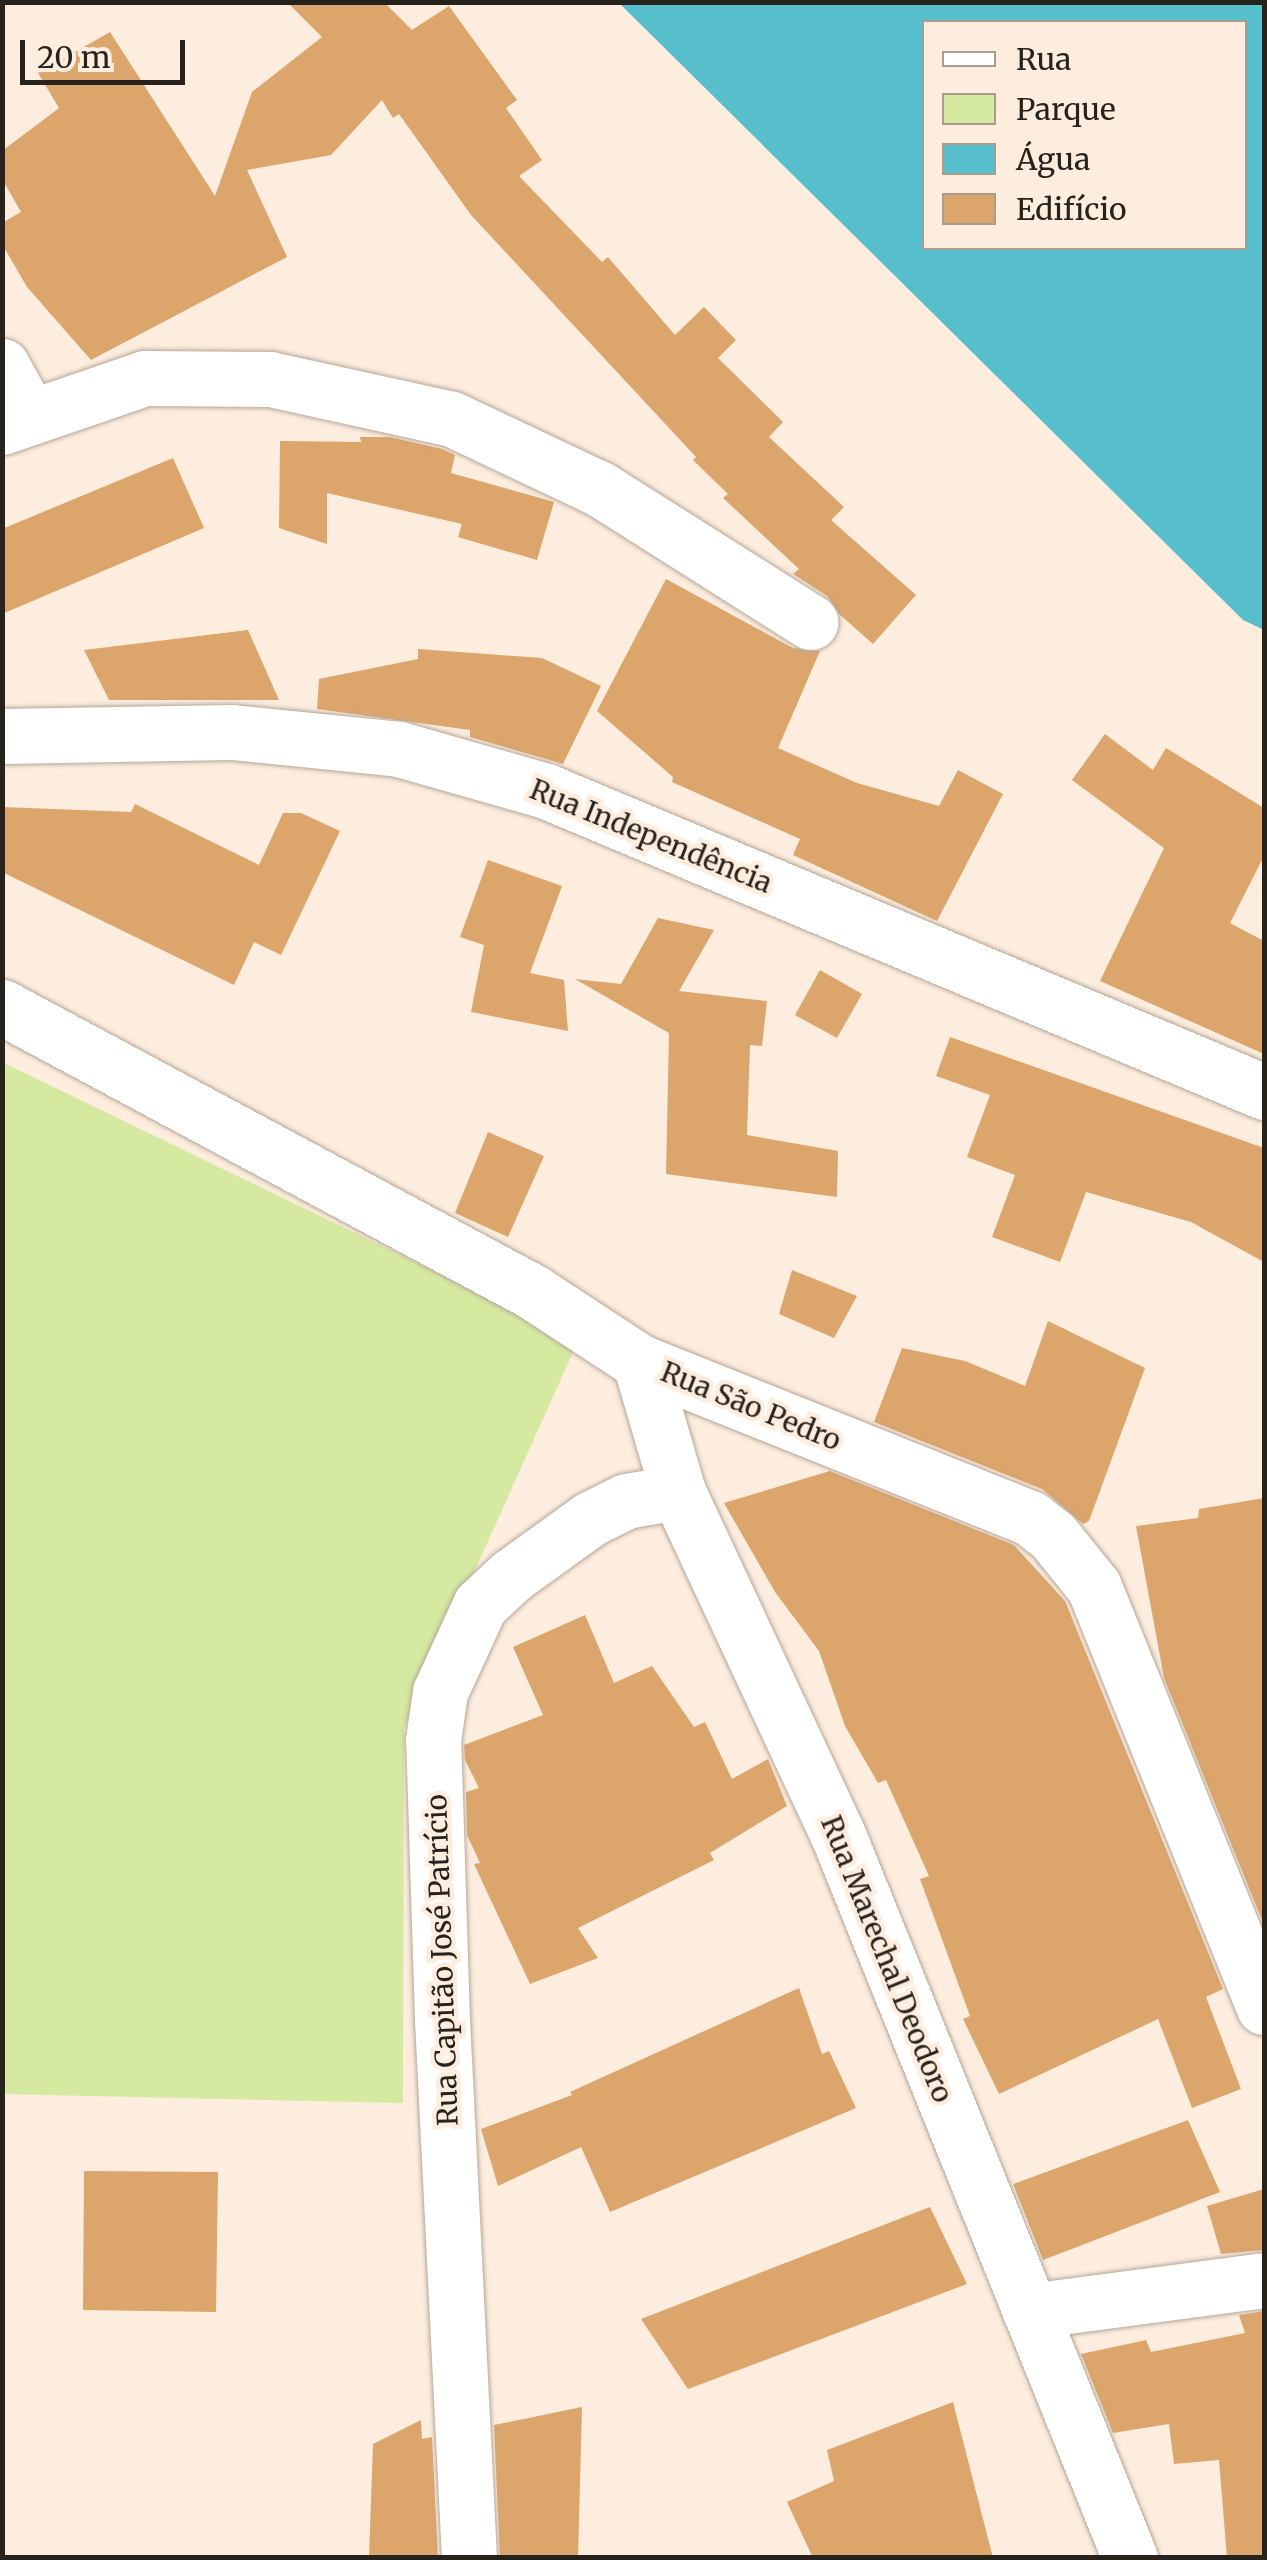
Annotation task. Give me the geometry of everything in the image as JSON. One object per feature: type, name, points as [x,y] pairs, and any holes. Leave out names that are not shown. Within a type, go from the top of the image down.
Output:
[{"type":"street","points":[[2,366],[16,421],[144,378],[270,379],[452,419],[600,488],[810,622]]},
{"type":"street","name":"Rua Independência","points":[[2,736],[232,732],[399,749],[546,791],[1264,1092]]},
{"type":"street","name":"Rua São Pedro","points":[[2,1006],[533,1292],[640,1362],[1030,1518],[1053,1536],[1094,1587],[1264,2007]]},
{"type":"street","name":"Rua Marechal Deodoro","points":[[640,1362],[678,1492],[838,1835],[1130,2558]]},
{"type":"street","name":"Rua Capitão José Patrício","points":[[469,2558],[442,2020],[433,1740],[440,1692],[480,1606],[511,1576],[590,1518],[626,1500],[678,1492]]},
{"type":"street","points":[[1030,2312],[1264,2280]]},
{"type":"green space","points":[[2,1062],[578,1341],[404,1728],[403,2103],[3,2094]]},
{"type":"water","points":[[619,3],[1264,3],[1264,630],[1243,620]]},
{"type":"building","points":[[287,2],[384,2],[412,30],[449,6],[517,100],[506,108],[542,160],[519,176],[602,262],[608,257],[675,335],[704,307],[736,340],[718,358],[783,422],[769,437],[844,507],[831,520],[916,595],[873,644],[839,614],[827,596],[793,574],[799,569],[723,498],[728,494],[693,460],[696,457],[471,215],[399,114],[393,118],[382,100],[331,155],[247,170],[287,257],[91,360],[27,287],[2,244],[2,223],[21,212],[2,179],[2,151],[59,108],[38,73],[110,32],[215,196],[252,92],[322,37]]},
{"type":"building","points":[[360,437],[390,437],[442,449],[455,455],[451,473],[554,502],[537,560],[458,537],[462,524],[327,493],[327,544],[279,528],[280,441],[361,442]]},
{"type":"building","points":[[173,458],[204,528],[2,614],[2,529]]},
{"type":"building","points":[[666,579],[793,648],[820,651],[778,748],[857,783],[939,806],[958,770],[1003,794],[937,921],[793,855],[800,839],[672,782],[673,777],[597,711]]},
{"type":"building","points":[[248,630],[279,700],[109,700],[84,650]]},
{"type":"building","points":[[418,649],[542,658],[601,686],[563,764],[470,737],[470,730],[317,709],[319,679],[418,659]]},
{"type":"building","points":[[1105,734],[1153,770],[1166,748],[1264,808],[1264,856],[1230,923],[1264,941],[1264,1054],[1100,981],[1164,848],[1072,780]]},
{"type":"building","points":[[135,804],[259,865],[283,813],[301,813],[340,831],[281,955],[254,942],[234,985],[2,872],[2,807],[131,812]]},
{"type":"building","points":[[488,860],[562,886],[530,973],[564,980],[568,1031],[471,1012],[484,945],[460,937]]},
{"type":"building","points":[[658,918],[714,930],[679,991],[767,1001],[762,1046],[750,1045],[747,1135],[838,1151],[837,1197],[666,1174],[669,1033],[575,979],[621,984]]},
{"type":"building","points":[[820,970],[862,994],[837,1038],[795,1015]]},
{"type":"building","points":[[950,1037],[1264,1148],[1264,1262],[1191,1222],[1086,1192],[1060,1262],[992,1237],[1015,1175],[967,1157],[990,1095],[936,1076]]},
{"type":"building","points":[[488,1132],[544,1156],[508,1237],[455,1213]]},
{"type":"building","points":[[792,1270],[857,1296],[834,1338],[779,1314]]},
{"type":"building","points":[[1048,1321],[1145,1368],[1089,1521],[1083,1524],[1042,1489],[874,1422],[902,1348],[965,1361],[1025,1386]]},
{"type":"building","points":[[830,1471],[1014,1545],[1065,1601],[1223,1989],[1206,1997],[1241,2089],[1192,2108],[1158,2019],[999,2094],[963,2019],[970,2016],[920,1879],[929,1876],[886,1780],[878,1783],[845,1726],[819,1651],[775,1592],[724,1503]]},
{"type":"building","points":[[1264,1498],[1264,1925],[1164,1678],[1136,1526],[1198,1518],[1199,1509]]},
{"type":"building","points":[[585,1615],[614,1683],[652,1666],[694,1727],[705,1722],[732,1779],[768,1759],[787,1806],[710,1853],[714,1860],[578,1928],[598,1958],[530,1984],[474,1864],[480,1863],[467,1835],[466,1792],[479,1788],[465,1760],[464,1745],[543,1715],[513,1647]]},
{"type":"building","points":[[799,1988],[822,2054],[829,2051],[856,2108],[610,2212],[581,2147],[498,2186],[481,2129],[572,2095],[570,2092]]},
{"type":"building","points":[[1188,2120],[1220,2192],[1043,2260],[1013,2184]]},
{"type":"building","points":[[84,2171],[218,2172],[216,2312],[83,2310]]},
{"type":"building","points":[[1264,2189],[1264,2250],[1221,2254],[1207,2206]]},
{"type":"building","points":[[930,2207],[967,2284],[688,2389],[641,2319]]},
{"type":"building","points":[[1264,2311],[1264,2558],[1227,2558],[1219,2460],[1174,2464],[1169,2424],[1113,2433],[1081,2354],[1146,2340],[1151,2352],[1245,2333],[1239,2315]]},
{"type":"building","points":[[953,2402],[993,2558],[813,2558],[787,2502],[834,2481],[827,2450]]},
{"type":"building","points":[[582,2407],[578,2558],[500,2558],[494,2425]]},
{"type":"building","points":[[421,2420],[422,2439],[432,2437],[438,2558],[369,2558],[373,2444]]}]
